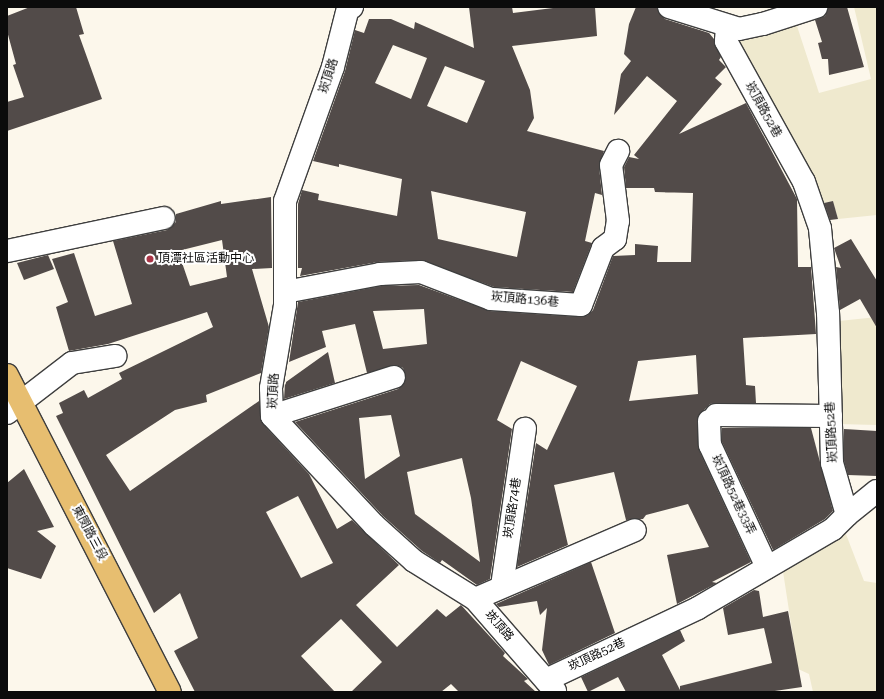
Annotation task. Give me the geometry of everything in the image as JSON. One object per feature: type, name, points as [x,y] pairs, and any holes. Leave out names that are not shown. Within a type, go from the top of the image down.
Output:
[{"type":"main road","name":"東閔路三段","points":[[7,375],[14,408],[170,692]]},
{"type":"street","name":"崁頂路","points":[[349,7],[333,67],[285,201],[285,292],[271,388],[272,416],[374,525],[414,561],[475,599],[550,686]]},
{"type":"street","points":[[669,7],[739,29],[763,24],[816,7]]},
{"type":"street","name":"崁頂路52巷","points":[[550,686],[698,608],[832,529],[847,515],[832,463],[828,313],[820,228],[804,182],[726,41],[728,26]]},
{"type":"street","name":"崁頂路136巷","points":[[285,292],[380,274],[421,272],[491,299],[581,305],[603,248],[615,239],[618,221],[612,165],[618,151]]},
{"type":"street","points":[[7,251],[164,218]]},
{"type":"street","points":[[14,408],[72,363],[115,356]]},
{"type":"street","points":[[272,416],[394,377]]},
{"type":"street","name":"崁頂路52巷33弄","points":[[767,567],[710,445],[713,418],[831,416]]},
{"type":"street","name":"崁頂路74巷","points":[[502,586],[524,429]]},
{"type":"street","points":[[847,515],[877,491]]},
{"type":"street","points":[[475,599],[502,586],[635,530]]},
{"type":"shaded area","points":[[854,7],[877,7],[877,215],[838,219],[833,201],[819,204],[737,44],[740,39],[795,20],[819,93],[871,79]]},
{"type":"shaded area","points":[[877,317],[877,425],[837,424],[839,321]]},
{"type":"shaded area","points":[[844,529],[864,581],[877,583],[877,692],[813,692],[809,674],[798,669],[782,565]]},
{"type":"building","points":[[30,7],[76,7],[84,34],[79,35],[102,99],[7,131],[7,102],[24,97],[13,65],[16,64],[7,31],[7,16]]},
{"type":"building","points":[[469,7],[512,7],[513,13],[561,7],[595,7],[597,36],[512,46],[530,90],[534,118],[527,131],[604,151],[599,166],[602,195],[595,193],[585,241],[592,243],[573,292],[494,287],[420,260],[378,262],[300,276],[302,268],[298,268],[298,204],[302,190],[319,194],[318,200],[397,216],[402,179],[339,164],[339,167],[313,161],[345,71],[355,30],[364,33],[369,19],[391,19],[414,29],[415,22],[474,48]],"holes":[[[393,45],[427,58],[411,99],[375,83]],[[445,66],[485,81],[467,123],[427,106]],[[431,191],[526,212],[517,257],[438,239]]]},
{"type":"building","points":[[636,7],[657,8],[665,19],[709,33],[714,39],[721,57],[719,60],[726,67],[715,78],[722,84],[679,134],[746,103],[797,199],[798,267],[811,267],[816,334],[743,338],[746,385],[755,386],[756,403],[710,404],[698,416],[699,450],[751,562],[712,582],[717,583],[677,604],[667,555],[709,547],[688,504],[646,515],[643,519],[626,520],[614,472],[554,485],[568,545],[517,567],[536,443],[547,450],[577,386],[521,361],[497,420],[512,429],[490,579],[477,585],[442,560],[440,563],[422,551],[383,516],[295,422],[398,389],[406,379],[403,368],[396,365],[367,373],[355,324],[322,331],[326,347],[289,362],[298,302],[381,286],[419,285],[490,311],[581,317],[588,315],[593,310],[613,256],[635,255],[635,244],[658,246],[657,262],[691,262],[693,193],[655,192],[654,188],[626,188],[624,167],[629,157],[639,159],[634,155],[677,101],[647,76],[614,115],[621,74],[631,61],[624,54],[629,24]],"holes":[[[424,309],[427,344],[383,349],[373,311]],[[696,355],[698,394],[629,401],[638,361]],[[391,415],[400,456],[365,479],[359,418]],[[462,458],[471,498],[480,562],[415,514],[407,472]]]},
{"type":"building","points":[[828,7],[847,7],[864,67],[829,75],[828,59],[822,59],[818,43],[822,42],[815,20],[825,16]]},
{"type":"building","points":[[271,197],[272,268],[252,269],[269,327],[261,373],[206,395],[207,402],[175,410],[106,455],[130,491],[259,401],[263,424],[309,474],[337,529],[352,520],[399,565],[356,605],[397,647],[437,609],[446,617],[461,605],[505,653],[503,656],[528,679],[524,681],[536,692],[459,692],[451,684],[441,692],[351,692],[382,662],[341,619],[301,656],[335,692],[195,692],[174,651],[198,638],[180,593],[154,613],[56,416],[63,413],[59,403],[84,390],[88,398],[122,379],[119,373],[213,327],[207,312],[108,344],[69,351],[56,307],[68,302],[52,259],[74,253],[95,316],[132,304],[113,241],[167,230],[176,222],[176,214],[221,201],[221,204]],"holes":[[[222,240],[227,277],[190,286],[178,251]],[[298,496],[333,563],[301,578],[266,512]]]},
{"type":"building","points":[[833,201],[838,219],[830,220],[824,203]]},
{"type":"building","points":[[851,239],[877,281],[877,328],[860,299],[840,310],[836,267],[841,268],[834,248]]},
{"type":"building","points":[[48,255],[54,269],[24,280],[17,263]]},
{"type":"building","points":[[328,352],[335,383],[284,399],[285,383],[286,385],[286,382]]},
{"type":"building","points":[[722,428],[811,428],[833,511],[825,519],[773,550],[722,442]]},
{"type":"building","points":[[844,429],[877,431],[877,476],[848,475],[844,461]]},
{"type":"building","points":[[24,469],[54,527],[37,531],[56,546],[41,579],[7,568],[7,483]]},
{"type":"building","points":[[591,562],[615,633],[549,665],[542,650],[547,608],[540,615],[537,601],[499,607],[496,604]]},
{"type":"building","points":[[754,590],[759,591],[763,617],[788,611],[802,687],[768,692],[626,692],[618,677],[588,692],[581,677],[680,630],[685,641],[662,655],[680,690],[680,686],[772,663],[764,628],[728,635],[723,608]]},
{"type":"place","name":"頂潭社區活動中心","points":[[150,259]]}]
